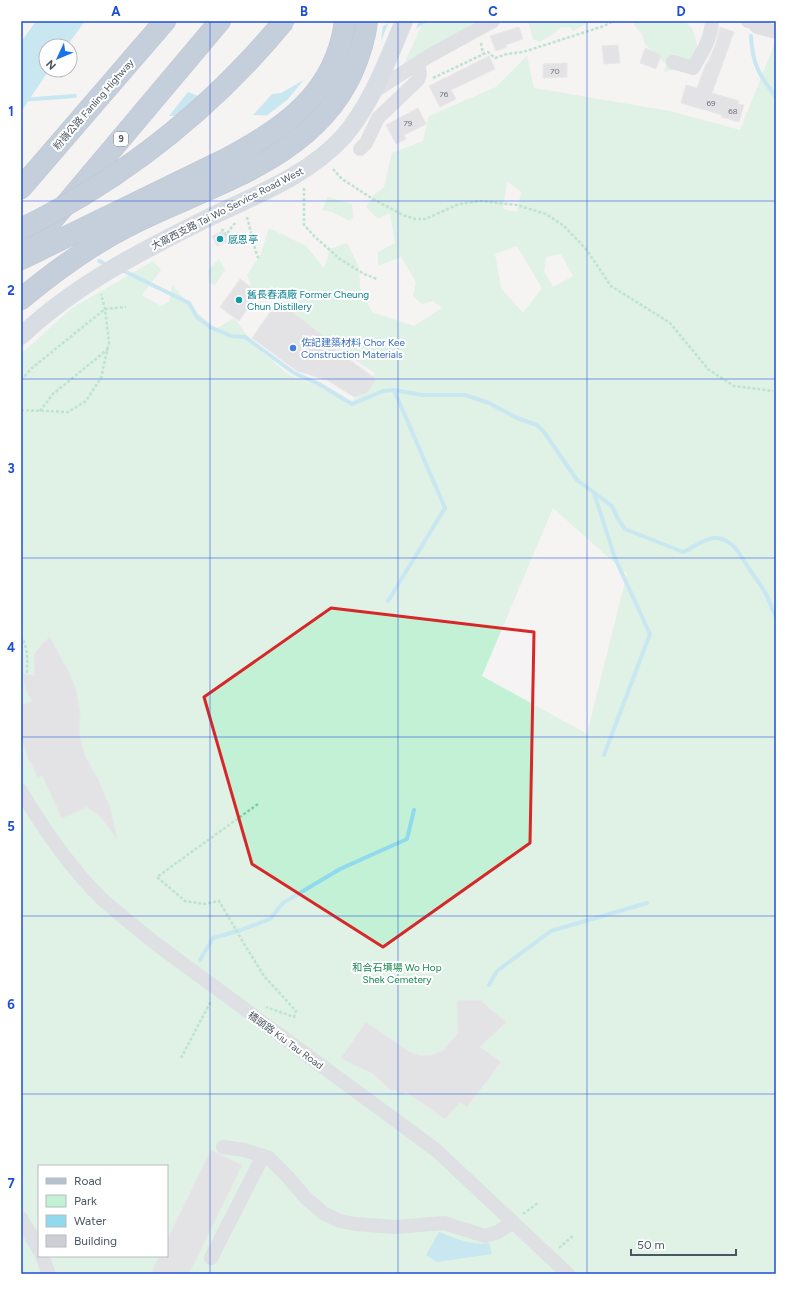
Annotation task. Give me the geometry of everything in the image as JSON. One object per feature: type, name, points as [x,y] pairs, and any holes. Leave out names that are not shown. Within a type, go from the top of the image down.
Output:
[{"type":"highway","name":"粉嶺公路 Fanling Highway","points":[[21,187],[165,21]]},
{"type":"highway","name":"9","points":[[21,258],[220,21]]},
{"type":"highway","points":[[21,228],[101,184],[137,160],[178,128],[225,86],[284,21]]},
{"type":"highway","points":[[21,258],[222,161],[245,149],[280,127],[303,107],[320,86],[338,52],[346,21]]},
{"type":"highway","points":[[21,299],[64,265],[115,233],[246,172],[275,156],[299,139],[324,115],[342,91],[360,53],[367,21]]},
{"type":"main road","name":"大窩西支路 Tai Wo Service Road West","points":[[21,336],[59,304],[105,273],[159,242],[280,182],[314,162],[343,137],[363,110],[377,84],[404,21]]},
{"type":"street","points":[[377,84],[418,64],[429,56],[493,21]]},
{"type":"street","points":[[673,62],[693,68],[704,51],[712,32],[712,21]]},
{"type":"street","points":[[748,21],[753,22],[757,27],[776,32]]},
{"type":"street","points":[[360,149],[366,143],[378,118],[418,80],[420,74],[418,64]]},
{"type":"street","name":"橋頭路 Kiu Tau Road","points":[[21,791],[40,823],[69,862],[102,899],[128,922],[436,1150],[517,1219],[568,1274]]},
{"type":"street","points":[[223,1146],[244,1150],[269,1158],[305,1197],[323,1213],[340,1221],[355,1224],[395,1227],[444,1223],[485,1236],[498,1232],[517,1219]]},
{"type":"street","points":[[211,1258],[264,1156]]},
{"type":"street","points":[[21,1218],[38,1248]]},
{"type":"street","points":[[42,1257],[49,1274]]},
{"type":"path","points":[[431,79],[488,52],[495,58],[507,54],[523,52],[598,28],[613,21]]},
{"type":"path","points":[[480,42],[483,54]]},
{"type":"path","points":[[333,169],[342,179],[373,199],[403,215],[415,219],[425,219],[460,204],[480,201],[517,205],[546,214],[564,226],[586,249],[611,286],[670,323],[708,369],[734,386],[773,391]]},
{"type":"path","points":[[304,188],[304,225],[340,259],[364,274],[377,279]]},
{"type":"path","points":[[247,217],[259,260]]},
{"type":"path","points":[[21,410],[68,412],[86,401],[101,378],[109,342],[105,309],[101,293]]},
{"type":"path","points":[[21,380],[32,368],[105,309],[126,306]]},
{"type":"path","points":[[40,411],[53,394],[108,348]]},
{"type":"path","points":[[21,636],[26,644],[28,655],[27,674]]},
{"type":"path","points":[[258,804],[157,877],[185,901],[204,904],[219,901],[264,976],[296,1011],[294,1018],[262,1005]]},
{"type":"path","points":[[181,1058],[213,997]]},
{"type":"path","points":[[517,1219],[539,1202]]},
{"type":"path","points":[[557,1249],[574,1235]]},
{"type":"highlighted area","points":[[331,608],[534,632],[530,843],[383,947],[252,864],[204,697]]},
{"type":"green space","points":[[430,21],[485,21],[403,66],[422,25]]},
{"type":"green space","points":[[528,21],[592,21],[573,31],[570,27],[561,27],[555,33],[540,42],[533,39]]},
{"type":"green space","points":[[635,21],[684,21],[692,28],[697,45],[698,71],[669,70],[664,73],[666,64],[645,44],[642,34],[634,25]]},
{"type":"green space","name":"和合石墳場 Wo Hop Shek Cemetery","points":[[776,43],[776,1274],[21,1274],[21,354],[72,308],[153,261],[161,270],[142,295],[161,306],[169,302],[172,285],[195,311],[216,329],[234,318],[257,348],[289,375],[317,385],[351,403],[375,373],[307,330],[278,301],[254,294],[247,275],[260,256],[269,228],[306,246],[324,268],[330,249],[347,243],[359,267],[360,288],[372,312],[414,326],[442,308],[433,301],[422,304],[413,296],[416,282],[401,257],[378,266],[378,252],[395,243],[390,213],[378,219],[366,207],[374,195],[384,187],[392,153],[423,141],[429,116],[496,87],[527,56],[534,88],[670,111],[740,130]],"holes":[[[507,181],[521,192],[517,212],[503,209]],[[517,246],[542,288],[523,313],[501,288],[495,254]],[[561,254],[573,276],[553,287],[544,272],[546,257]],[[553,508],[627,574],[587,734],[482,676]]]},
{"type":"green space","points":[[328,197],[352,204],[353,217],[350,221],[332,212],[322,210]]},
{"type":"green space","points":[[219,259],[225,270],[215,285],[209,283],[208,270]]},
{"type":"water","points":[[36,21],[85,21],[73,38],[38,38],[38,78],[44,78],[21,112],[21,42]]},
{"type":"water","points":[[391,21],[430,21],[280,116],[253,115],[272,94],[281,93],[302,81]]},
{"type":"water","points":[[188,92],[198,96],[180,116],[169,116]]},
{"type":"water","points":[[439,1232],[469,1242],[482,1244],[489,1243],[492,1254],[437,1262],[426,1255]]},
{"type":"pier","points":[[389,21],[419,21],[415,32],[281,117],[265,117],[288,99],[307,76],[383,24],[381,41]]},
{"type":"building","points":[[519,27],[523,39],[506,45],[507,47],[496,51],[490,36]]},
{"type":"building","points":[[720,27],[734,32],[712,93],[739,101],[738,104],[744,105],[739,122],[722,117],[722,115],[681,103],[686,85],[697,88],[716,43]]},
{"type":"building","points":[[618,45],[620,63],[604,64],[602,46]]},
{"type":"building","points":[[645,48],[661,55],[656,69],[640,63]]},
{"type":"building","points":[[489,56],[495,69],[451,90],[456,99],[440,107],[429,86]]},
{"type":"building","points":[[567,63],[567,77],[543,78],[543,64]]},
{"type":"building","points":[[418,108],[426,124],[404,135],[406,139],[396,144],[386,125]]},
{"type":"building","name":"感恩亭","points":[[223,231],[228,241],[217,246],[212,236]]},
{"type":"building","name":"舊長春酒廠 Former Cheung Chun Distillery","points":[[240,279],[259,293],[239,321],[220,307]]},
{"type":"building","points":[[278,301],[322,335],[320,338],[376,379],[367,393],[354,397],[327,380],[297,371],[252,338]]},
{"type":"building","points":[[50,637],[76,689],[80,712],[79,734],[85,756],[98,779],[110,807],[117,839],[99,815],[87,807],[62,818],[42,775],[38,778],[30,761],[29,762],[25,748],[21,742],[21,706],[32,701],[26,690],[22,673],[35,676],[35,653]]},
{"type":"building","points":[[457,1001],[481,1001],[506,1022],[480,1047],[501,1062],[467,1107],[460,1102],[445,1119],[405,1091],[403,1095],[393,1089],[392,1091],[372,1073],[341,1058],[366,1022],[408,1051],[421,1056],[432,1055],[443,1051],[458,1033]]},
{"type":"building","points":[[211,1150],[242,1165],[189,1274],[151,1274],[159,1257],[168,1257],[168,1238]]},
{"type":"waterway","points":[[751,36],[755,61],[765,82],[776,97]]},
{"type":"waterway","points":[[21,100],[75,96]]},
{"type":"waterway","points":[[99,261],[108,265]]},
{"type":"waterway","points":[[122,270],[189,303],[197,317],[210,327],[231,336],[245,337],[294,373],[319,384],[352,404],[383,391],[394,390],[422,395],[465,395],[489,403],[517,418],[537,425],[544,432],[577,480],[612,506],[625,529],[683,552],[702,542],[714,538],[731,544],[739,553],[762,587],[776,617]]},
{"type":"waterway","points":[[388,601],[445,508],[394,390]]},
{"type":"waterway","points":[[594,493],[615,558],[650,634],[604,755]]},
{"type":"waterway","points":[[200,960],[213,938],[241,930],[270,919],[283,903],[340,869],[407,839],[414,810]]},
{"type":"waterway","points":[[489,985],[497,971],[551,931],[647,903]]},
{"type":"place","name":"感恩亭","points":[[220,239]]},
{"type":"place","name":"舊長春酒廠 Former Cheung Chun Distillery","points":[[239,300]]},
{"type":"place","name":"佐記建築材料 Chor Kee Construction Materials","points":[[293,348]]}]
